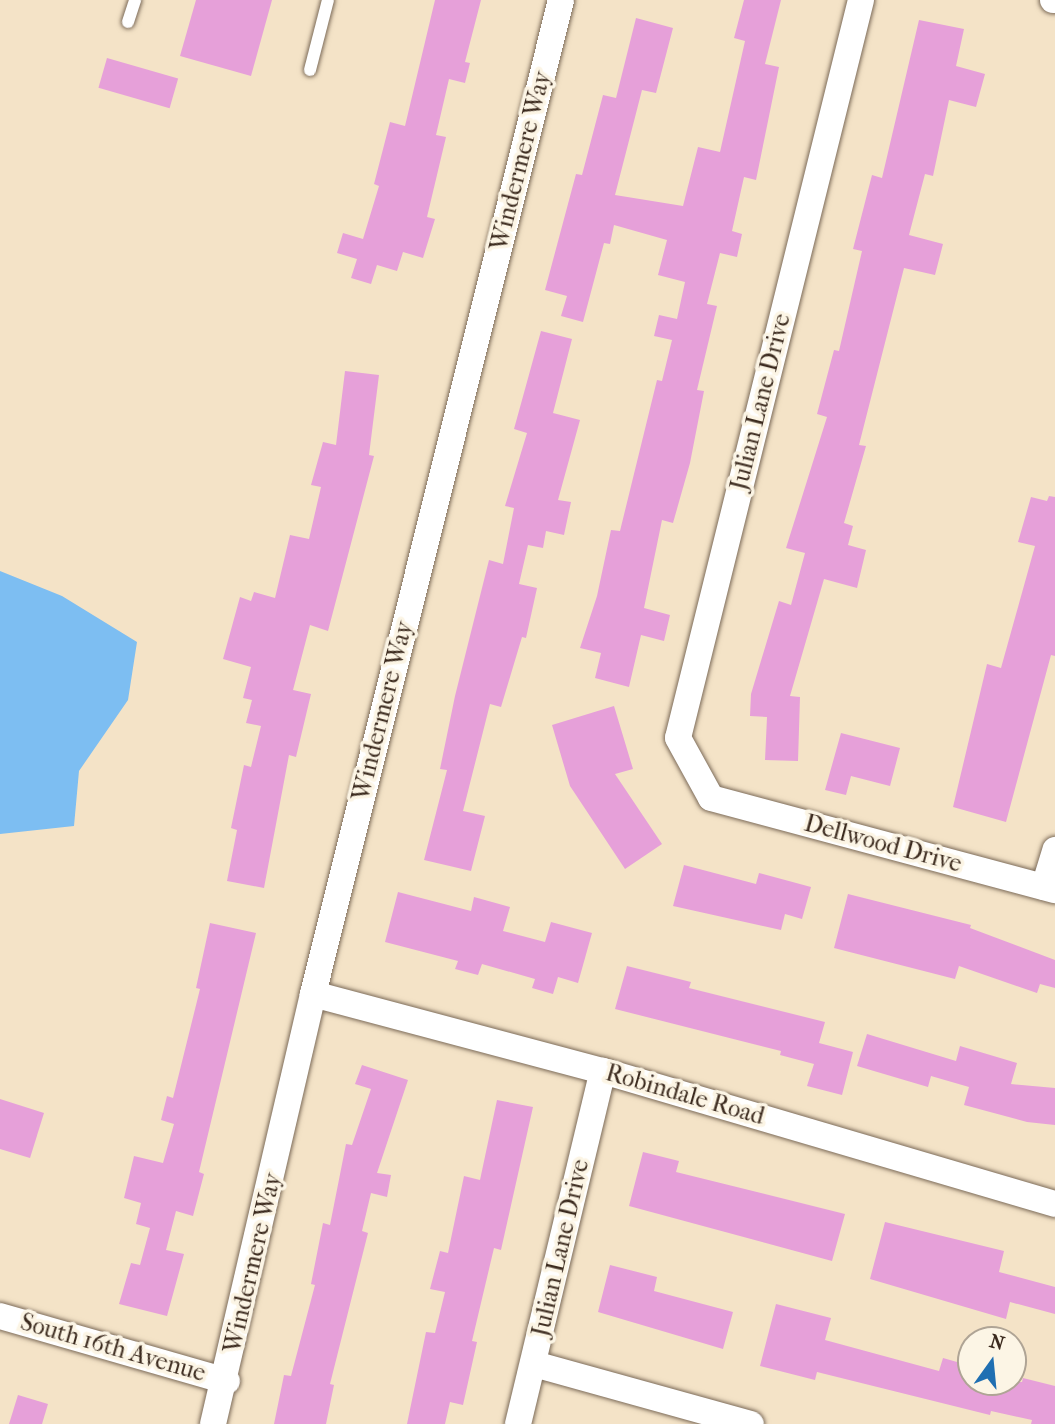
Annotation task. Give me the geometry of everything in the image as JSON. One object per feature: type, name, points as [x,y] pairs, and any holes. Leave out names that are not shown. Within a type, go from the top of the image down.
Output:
[{"type":"street","name":"Windermere Way","points":[[213,1424],[227,1381],[313,994],[561,0]]},
{"type":"street","name":"Julian Lane Drive","points":[[711,799],[678,738],[862,0]]},
{"type":"street","name":"Dellwood Drive","points":[[711,799],[1050,889]]},
{"type":"street","points":[[1050,889],[1055,850]]},
{"type":"street","name":"Robindale Road","points":[[313,994],[603,1071],[1055,1204]]},
{"type":"street","name":"Julian Lane Drive","points":[[518,1424],[603,1071]]},
{"type":"street","name":"South 16th Avenue","points":[[0,1316],[227,1381]]},
{"type":"street","points":[[534,1364],[751,1424]]},
{"type":"lane","points":[[128,22],[135,0]]},
{"type":"lane","points":[[310,70],[328,0]]},
{"type":"water","points":[[0,571],[62,596],[137,642],[128,700],[79,771],[74,826],[0,834]]},
{"type":"building","points":[[196,0],[272,0],[251,76],[180,56]]},
{"type":"building","points":[[435,0],[481,0],[465,62],[470,63],[465,83],[449,79],[436,135],[446,137],[427,217],[435,219],[423,258],[403,252],[397,271],[377,265],[371,284],[351,278],[357,259],[337,253],[343,233],[363,239],[379,186],[374,184],[390,122],[405,126]]},
{"type":"building","points":[[744,0],[781,0],[765,64],[779,67],[756,180],[744,177],[732,231],[742,234],[737,257],[720,253],[707,304],[717,306],[697,390],[704,391],[690,463],[673,523],[662,520],[644,608],[670,615],[664,641],[641,635],[629,687],[595,678],[601,653],[580,648],[597,596],[611,530],[620,531],[657,380],[662,381],[672,340],[654,336],[659,315],[677,319],[685,282],[658,275],[667,240],[614,225],[610,244],[604,243],[583,322],[561,316],[567,296],[545,290],[576,174],[582,175],[603,95],[616,98],[636,18],[673,28],[656,93],[642,90],[615,195],[683,206],[698,147],[720,152],[745,41],[734,38]]},
{"type":"building","points":[[919,20],[964,29],[956,66],[985,74],[976,107],[949,100],[933,176],[925,174],[909,235],[943,244],[935,275],[904,268],[859,445],[866,446],[844,523],[853,526],[848,545],[866,550],[857,588],[824,579],[790,696],[800,697],[798,761],[765,760],[767,717],[750,716],[751,694],[779,601],[791,605],[805,553],[786,548],[827,417],[817,414],[834,350],[839,351],[862,251],[853,249],[872,175],[882,178]]},
{"type":"building","points":[[107,58],[178,78],[170,108],[98,88]]},
{"type":"building","points":[[541,331],[572,339],[553,413],[580,420],[558,500],[571,502],[564,535],[546,531],[543,548],[528,545],[519,584],[537,588],[526,638],[522,637],[501,707],[490,704],[463,811],[485,816],[471,871],[424,860],[447,770],[440,769],[455,696],[489,560],[503,564],[514,508],[505,506],[527,433],[514,429]]},
{"type":"building","points":[[345,371],[379,375],[369,455],[374,456],[328,631],[310,625],[293,690],[311,694],[296,757],[289,755],[264,888],[227,881],[237,830],[231,828],[244,765],[251,767],[261,726],[246,723],[252,700],[243,698],[251,667],[223,659],[240,597],[251,601],[254,592],[275,598],[290,535],[309,539],[321,487],[311,485],[323,442],[336,445]]},
{"type":"building","points":[[1049,496],[1055,497],[1055,656],[1051,655],[1006,822],[953,807],[987,664],[1001,668],[1035,546],[1018,542],[1031,497],[1047,501]]},
{"type":"building","points":[[614,706],[633,769],[615,774],[662,844],[625,869],[570,786],[552,725]]},
{"type":"building","points":[[841,733],[900,748],[890,786],[851,776],[846,795],[825,790]]},
{"type":"building","points":[[684,865],[756,884],[759,873],[811,887],[802,919],[785,914],[781,930],[673,906]]},
{"type":"building","points":[[398,892],[471,911],[474,897],[510,907],[503,931],[545,942],[551,922],[592,933],[578,983],[558,977],[553,994],[532,988],[535,979],[482,964],[478,975],[455,969],[458,961],[385,942]]},
{"type":"building","points":[[848,894],[971,925],[970,928],[1055,960],[1055,988],[1040,984],[1037,993],[959,966],[955,979],[834,948]]},
{"type":"building","points":[[210,923],[256,933],[199,1172],[204,1174],[193,1216],[176,1211],[166,1250],[184,1254],[167,1316],[119,1304],[131,1263],[140,1265],[150,1228],[136,1224],[141,1203],[124,1198],[134,1156],[163,1163],[174,1124],[161,1120],[167,1096],[173,1098],[200,989],[196,988]]},
{"type":"building","points":[[627,966],[691,982],[689,988],[825,1022],[819,1043],[853,1052],[842,1095],[807,1086],[814,1064],[780,1055],[781,1051],[615,1009]]},
{"type":"building","points":[[867,1034],[956,1061],[960,1046],[1017,1063],[1011,1084],[1055,1088],[1055,1125],[1027,1122],[964,1105],[969,1087],[931,1076],[928,1087],[857,1066]]},
{"type":"building","points":[[362,1065],[408,1080],[377,1173],[391,1175],[387,1197],[371,1193],[362,1231],[368,1233],[330,1384],[334,1385],[326,1424],[274,1424],[284,1375],[291,1376],[315,1285],[311,1284],[323,1223],[330,1225],[346,1144],[352,1145],[371,1089],[355,1084]]},
{"type":"building","points":[[0,1099],[44,1113],[30,1158],[0,1149]]},
{"type":"building","points":[[497,1100],[533,1107],[501,1250],[494,1248],[472,1341],[477,1342],[463,1405],[450,1402],[445,1424],[407,1424],[426,1332],[435,1333],[445,1292],[430,1289],[440,1251],[448,1253],[464,1176],[480,1180]]},
{"type":"building","points":[[643,1152],[679,1161],[676,1172],[845,1214],[832,1261],[629,1206]]},
{"type":"building","points":[[885,1222],[1004,1251],[999,1272],[1055,1287],[1055,1314],[1010,1302],[1006,1319],[870,1279]]},
{"type":"building","points":[[610,1265],[657,1277],[654,1291],[733,1312],[723,1349],[598,1312]]},
{"type":"building","points":[[776,1304],[831,1318],[825,1340],[939,1371],[943,1358],[957,1362],[957,1396],[1027,1396],[1027,1379],[1055,1386],[1055,1424],[1031,1424],[1032,1420],[991,1411],[990,1415],[817,1372],[815,1380],[760,1366]]},
{"type":"building","points":[[18,1395],[48,1404],[42,1424],[9,1424]]}]
